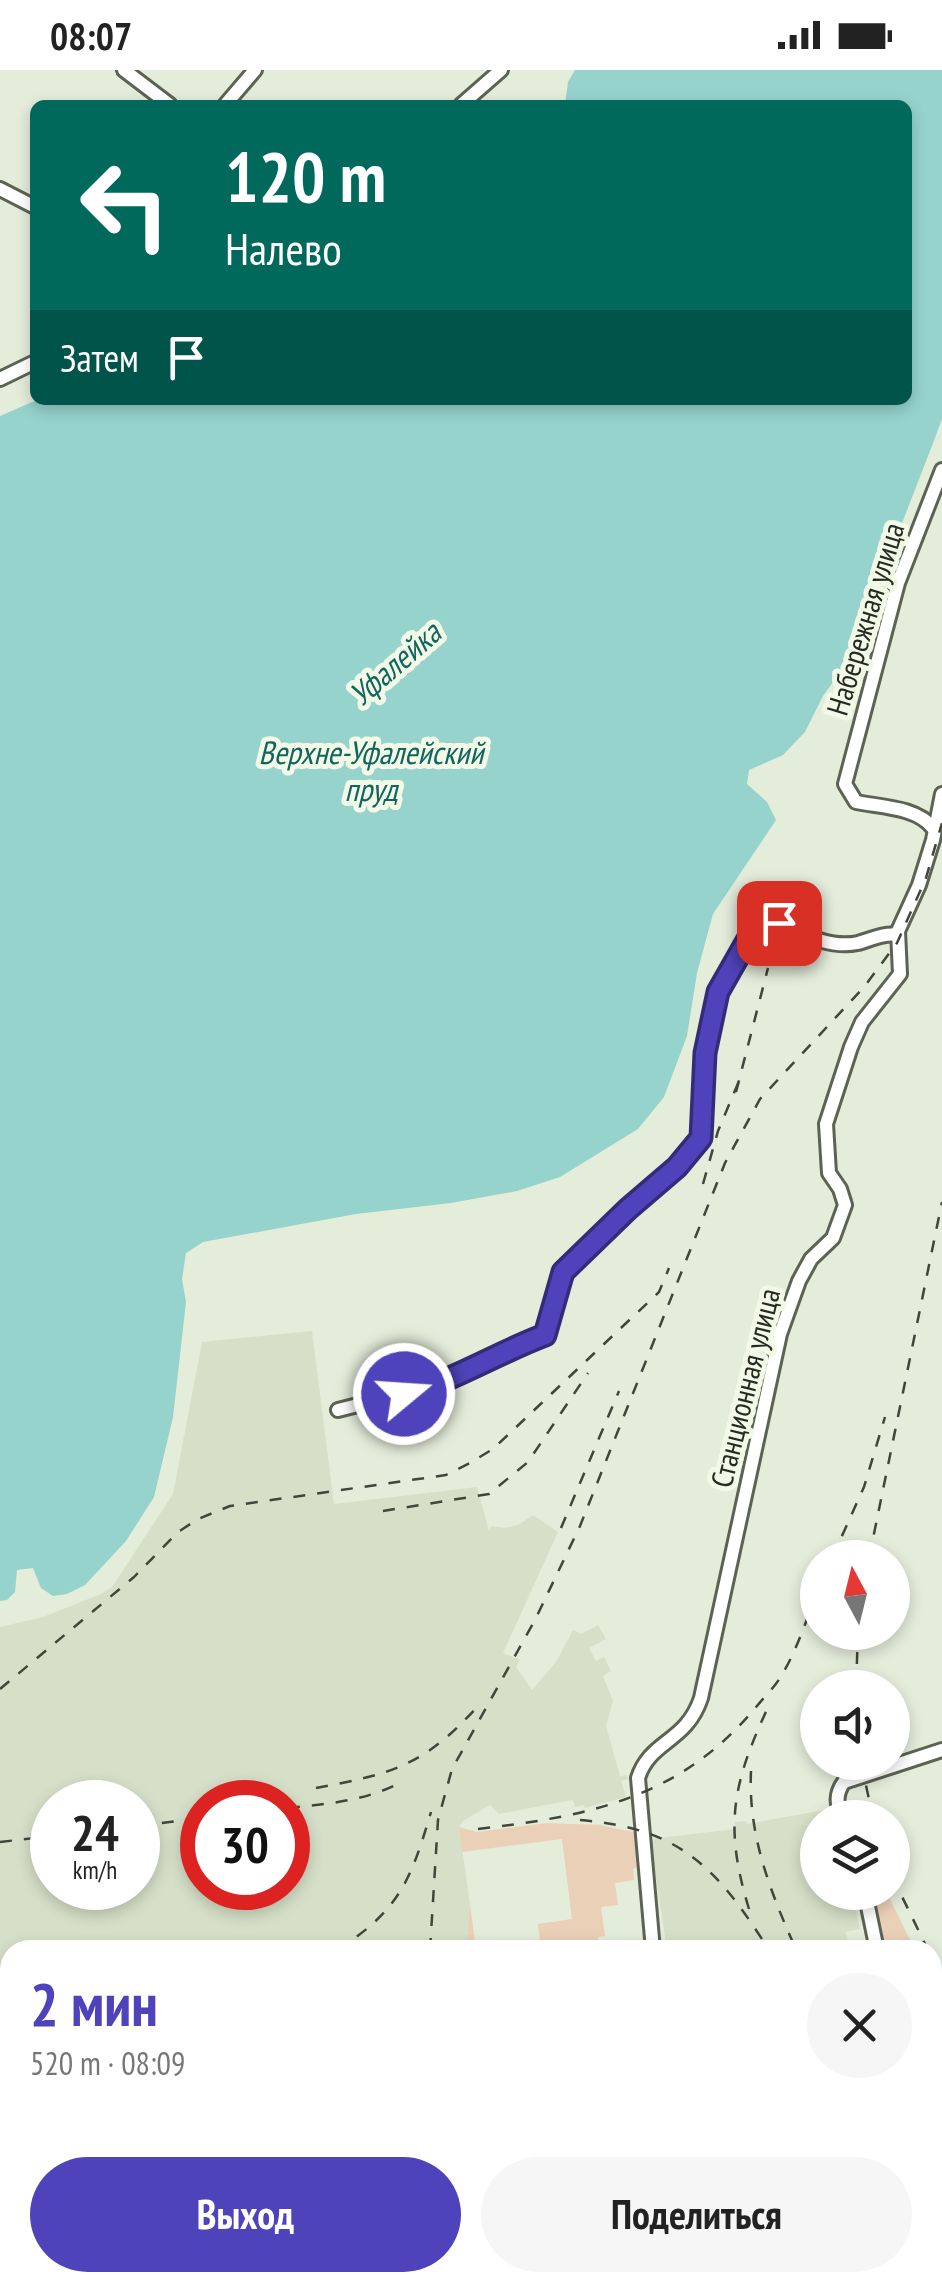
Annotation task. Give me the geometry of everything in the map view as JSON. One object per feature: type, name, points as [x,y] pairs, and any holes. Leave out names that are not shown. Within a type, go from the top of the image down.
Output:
[{"type":"street","points":[[124,70],[163,100]]},
{"type":"street","points":[[229,100],[255,70]]},
{"type":"street","points":[[468,100],[501,70]]},
{"type":"street","points":[[0,189],[30,204]]},
{"type":"street","points":[[0,378],[30,364]]},
{"type":"street","name":"Набережная улица","points":[[934,828],[926,818],[856,802],[844,784],[898,582],[942,470]]},
{"type":"street","name":"Станционная улица","points":[[651,1940],[638,1778],[649,1755],[688,1726],[702,1698],[780,1334],[798,1281],[811,1260],[833,1238],[845,1206],[840,1189],[829,1174],[826,1124],[862,1022],[900,974],[898,935],[919,885],[942,794]]},
{"type":"street","points":[[338,1410],[437,1385],[545,1335],[563,1272],[677,1167],[701,1138],[705,1053],[718,992],[751,934],[779,923],[822,942],[854,944],[886,934],[898,935]]},
{"type":"street","points":[[836,1800],[838,1790],[855,1776],[942,1750]]},
{"type":"street","points":[[869,1910],[875,1940]]},
{"type":"shaded area","points":[[312,1331],[334,1504],[477,1487],[489,1531],[492,1526],[518,1525],[533,1515],[558,1532],[503,1653],[520,1660],[516,1667],[532,1690],[556,1662],[573,1630],[581,1634],[598,1625],[606,1639],[589,1648],[596,1661],[604,1657],[611,1671],[603,1676],[613,1701],[606,1726],[620,1776],[627,1775],[628,1779],[621,1781],[626,1797],[585,1808],[575,1807],[573,1800],[499,1814],[490,1805],[463,1821],[459,1827],[470,1904],[467,1940],[0,1940],[0,1627],[43,1617],[112,1587],[173,1494],[202,1342]]},
{"type":"shaded area","points":[[800,1814],[800,1910],[856,1910],[860,1929],[845,1932],[848,1940],[665,1940],[650,1839],[735,1829],[735,1822],[747,1824]]},
{"type":"shaded area","points":[[547,1823],[600,1825],[637,1833],[639,1866],[633,1869],[634,1880],[615,1883],[618,1905],[601,1907],[605,1936],[598,1940],[540,1940],[538,1924],[572,1919],[562,1839],[462,1852],[459,1827],[477,1832]]},
{"type":"shaded area","points":[[470,1904],[475,1940],[467,1940]]},
{"type":"shaded area","points":[[874,1910],[895,1910],[910,1940],[880,1940]]},
{"type":"water","name":"Верхне-Уфалейский пруд","points":[[575,70],[942,70],[942,419],[849,660],[823,696],[805,732],[783,755],[749,770],[747,784],[767,802],[776,820],[713,914],[697,973],[687,1036],[664,1097],[638,1129],[560,1177],[517,1191],[356,1214],[203,1242],[186,1253],[182,1279],[186,1302],[173,1417],[154,1497],[126,1541],[85,1585],[53,1596],[41,1588],[33,1568],[17,1570],[15,1592],[0,1601],[0,416],[30,403],[912,405],[912,100],[566,100],[568,82]]},
{"type":"railway","points":[[431,1940],[438,1820],[452,1769],[535,1620],[580,1526],[725,1163],[760,1099],[864,987],[897,943],[926,878],[942,823]]},
{"type":"railway","points":[[736,1092],[768,968]]},
{"type":"railway","points":[[703,1184],[718,1131],[739,1081]]},
{"type":"railway","points":[[873,1540],[942,1202]]},
{"type":"railway","points":[[0,1689],[134,1577],[178,1532],[198,1519],[230,1506],[446,1475],[493,1449],[659,1292],[669,1268]]},
{"type":"railway","points":[[383,1511],[489,1494],[528,1462],[588,1373]]},
{"type":"railway","points":[[561,1528],[619,1391]]},
{"type":"railway","points":[[840,1540],[864,1487],[885,1417]]},
{"type":"railway","points":[[478,1829],[595,1809],[665,1782],[728,1737],[757,1706],[776,1684],[800,1636]]},
{"type":"railway","points":[[857,1650],[857,1670]]},
{"type":"railway","points":[[749,1909],[736,1852],[736,1804],[747,1757],[770,1703]]},
{"type":"railway","points":[[316,1788],[386,1772],[423,1755],[477,1707]]},
{"type":"railway","points":[[751,1771],[753,1817],[762,1860],[792,1940]]},
{"type":"railway","points":[[865,1780],[869,1800]]},
{"type":"railway","points":[[310,1806],[361,1797],[403,1781]]},
{"type":"railway","points":[[352,1940],[375,1922],[400,1892],[417,1857],[431,1812]]},
{"type":"railway","points":[[580,1820],[645,1832],[693,1857],[732,1896],[762,1940]]},
{"type":"railway","points":[[160,1823],[180,1821]]},
{"type":"railway","points":[[0,1842],[30,1839]]},
{"type":"railway","points":[[909,1910],[923,1940]]},
{"type":"route","points":[[404,1394],[437,1385],[545,1335],[563,1272],[677,1167],[701,1138],[705,1053],[718,992],[751,934],[779,923]]},
{"type":"water label","name":"Уфалейка","points":[[395,664]]}]
